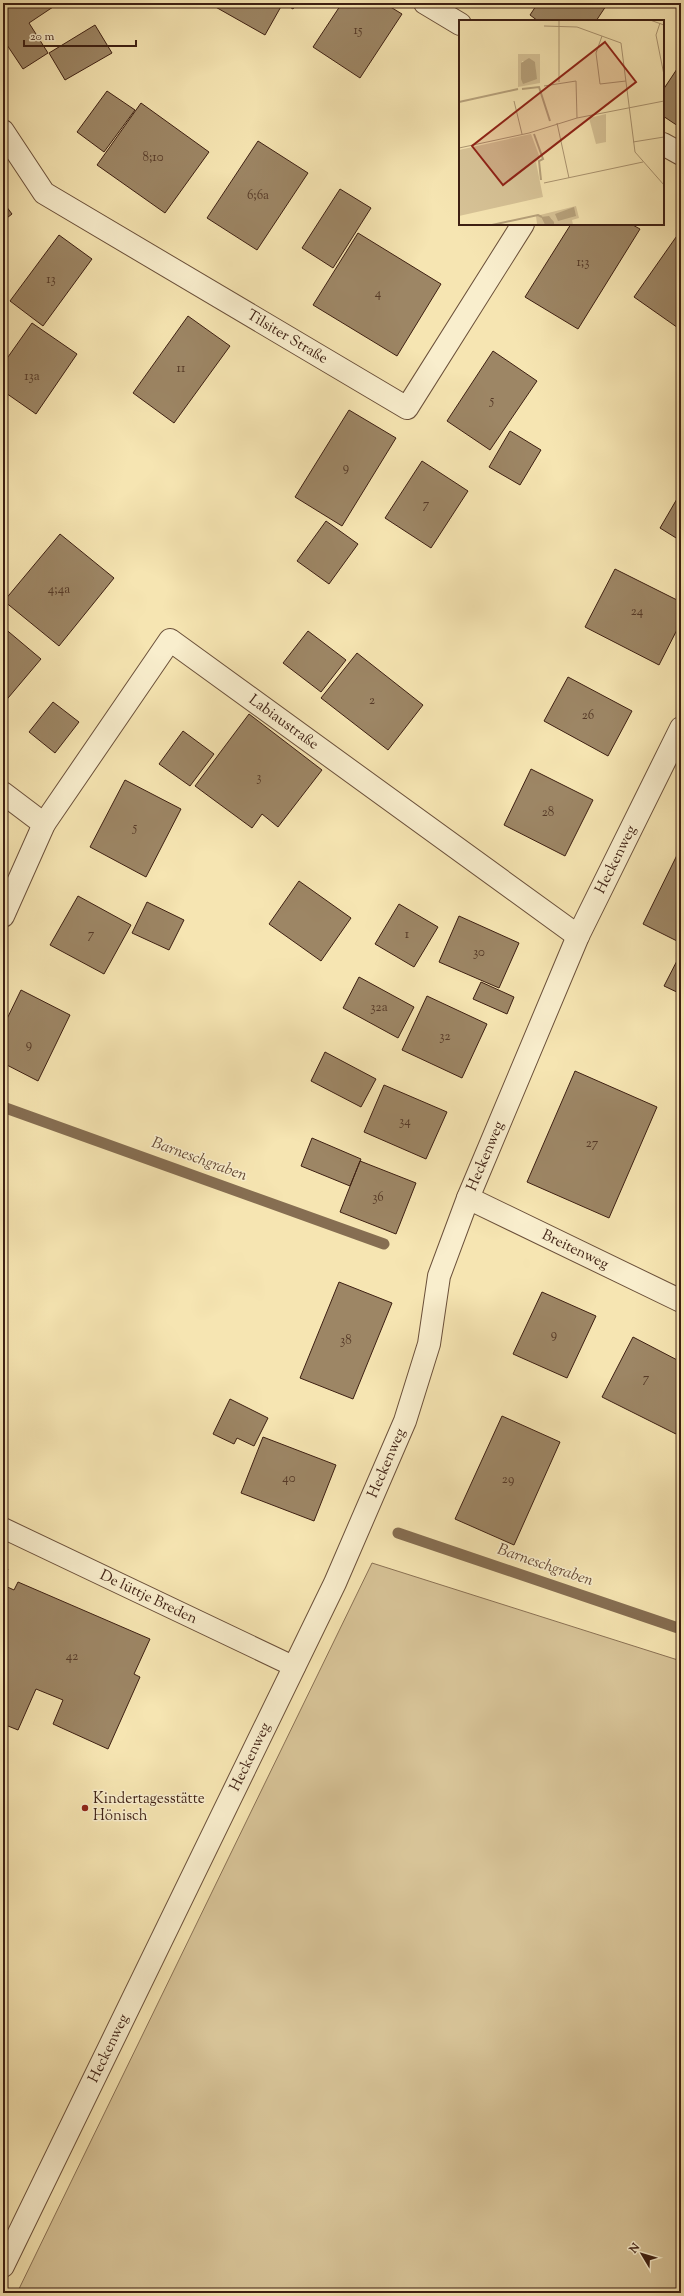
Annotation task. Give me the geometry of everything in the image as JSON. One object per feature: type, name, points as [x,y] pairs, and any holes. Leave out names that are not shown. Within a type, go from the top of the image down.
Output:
[{"type":"street","points":[[425,3],[459,23]]},
{"type":"street","name":"Tilsiter Straße","points":[[3,131],[44,193],[407,408],[522,225]]},
{"type":"street","points":[[664,145],[681,154]]},
{"type":"street","name":"Labiaustraße","points":[[3,916],[44,824],[170,640],[578,936]]},
{"type":"street","name":"Heckenweg","points":[[3,2266],[335,1583],[405,1421],[429,1344],[439,1276],[468,1198],[578,936],[681,728]]},
{"type":"street","points":[[3,793],[44,824]]},
{"type":"street","name":"Breitenweg","points":[[468,1198],[681,1301]]},
{"type":"lane","name":"De lüttje Breden","points":[[3,1528],[295,1667]]},
{"type":"shaded area","points":[[372,1563],[681,1661],[681,2293],[17,2293]]},
{"type":"building","points":[[3,3],[59,3],[29,23],[48,53],[23,69],[3,39]]},
{"type":"building","points":[[213,3],[283,3],[265,35],[212,5]]},
{"type":"building","points":[[283,3],[297,3],[293,9]]},
{"type":"building","points":[[342,3],[384,3],[402,14],[360,78],[313,47]]},
{"type":"building","points":[[538,3],[608,3],[597,20],[537,20],[530,15]]},
{"type":"building","points":[[95,25],[112,53],[65,80],[49,53]]},
{"type":"building","points":[[681,63],[681,128],[664,117],[664,88]]},
{"type":"building","points":[[107,91],[135,110],[104,152],[77,132]]},
{"type":"building","points":[[141,103],[209,152],[165,213],[97,165]]},
{"type":"building","points":[[258,141],[308,173],[257,250],[207,218]]},
{"type":"building","points":[[340,189],[371,208],[333,268],[302,248]]},
{"type":"building","points":[[3,202],[12,214],[3,221]]},
{"type":"building","points":[[570,225],[633,225],[640,229],[578,329],[525,297]]},
{"type":"building","points":[[681,230],[681,330],[634,297]]},
{"type":"building","points":[[358,233],[441,284],[397,356],[313,305]]},
{"type":"building","points":[[59,235],[92,259],[43,326],[10,301]]},
{"type":"building","points":[[188,316],[230,346],[174,423],[133,393]]},
{"type":"building","points":[[32,323],[77,354],[36,414],[3,391],[3,364]]},
{"type":"building","points":[[493,351],[537,381],[490,450],[447,421]]},
{"type":"building","points":[[349,410],[396,438],[342,526],[295,497]]},
{"type":"building","points":[[510,431],[541,450],[520,485],[489,467]]},
{"type":"building","points":[[422,461],[468,491],[431,548],[385,518]]},
{"type":"building","points":[[681,492],[681,541],[660,528]]},
{"type":"building","points":[[326,521],[358,544],[329,584],[297,561]]},
{"type":"building","points":[[60,534],[114,578],[59,646],[4,601]]},
{"type":"building","points":[[615,569],[681,602],[681,622],[659,665],[585,627]]},
{"type":"building","points":[[3,627],[41,659],[3,704]]},
{"type":"building","points":[[308,631],[346,660],[321,692],[283,663]]},
{"type":"building","points":[[357,653],[423,705],[388,750],[321,698]]},
{"type":"building","points":[[568,677],[632,711],[608,756],[544,721]]},
{"type":"building","points":[[53,702],[79,722],[55,753],[29,732]]},
{"type":"building","points":[[249,714],[322,770],[278,827],[262,814],[252,828],[195,786]]},
{"type":"building","points":[[183,731],[214,754],[190,786],[159,764]]},
{"type":"building","points":[[531,769],[593,800],[565,856],[504,825]]},
{"type":"building","points":[[125,780],[181,809],[146,877],[90,847]]},
{"type":"building","points":[[681,847],[681,943],[643,924]]},
{"type":"building","points":[[299,881],[351,918],[321,961],[269,924]]},
{"type":"building","points":[[78,896],[131,925],[104,974],[50,945]]},
{"type":"building","points":[[147,902],[184,920],[169,950],[132,933]]},
{"type":"building","points":[[399,904],[438,927],[414,967],[375,944]]},
{"type":"building","points":[[459,916],[519,943],[499,988],[439,962]]},
{"type":"building","points":[[681,953],[681,994],[664,986]]},
{"type":"building","points":[[359,977],[414,1007],[398,1038],[343,1008]]},
{"type":"building","points":[[481,982],[514,997],[507,1014],[473,999]]},
{"type":"building","points":[[21,990],[70,1015],[38,1081],[3,1063],[3,1027]]},
{"type":"building","points":[[427,996],[487,1024],[462,1078],[402,1050]]},
{"type":"building","points":[[325,1052],[376,1079],[361,1107],[311,1081]]},
{"type":"building","points":[[575,1071],[657,1107],[609,1218],[527,1182]]},
{"type":"building","points":[[384,1085],[447,1112],[426,1159],[364,1132]]},
{"type":"building","points":[[312,1138],[361,1159],[350,1186],[301,1166]]},
{"type":"building","points":[[360,1161],[416,1183],[396,1234],[340,1212]]},
{"type":"building","points":[[339,1282],[392,1303],[353,1399],[300,1378]]},
{"type":"building","points":[[542,1292],[596,1316],[567,1378],[513,1354]]},
{"type":"building","points":[[633,1337],[681,1362],[681,1424],[676,1434],[602,1397]]},
{"type":"building","points":[[230,1399],[268,1418],[254,1446],[237,1438],[234,1444],[213,1434]]},
{"type":"building","points":[[502,1416],[560,1442],[514,1545],[455,1519]]},
{"type":"building","points":[[263,1437],[336,1465],[314,1521],[241,1493]]},
{"type":"building","points":[[3,1567],[8,1569],[3,1579]]},
{"type":"building","points":[[18,1582],[150,1639],[134,1674],[140,1677],[108,1749],[53,1724],[63,1700],[36,1689],[18,1730],[3,1724],[3,1585],[14,1590]]},
{"type":"waterway","name":"Barneschgraben","points":[[3,1107],[384,1244]]},
{"type":"waterway","name":"Barneschgraben","points":[[398,1533],[681,1629]]},
{"type":"place","name":"Kindertagesstätte Hönisch","points":[[85,1808]]}]
